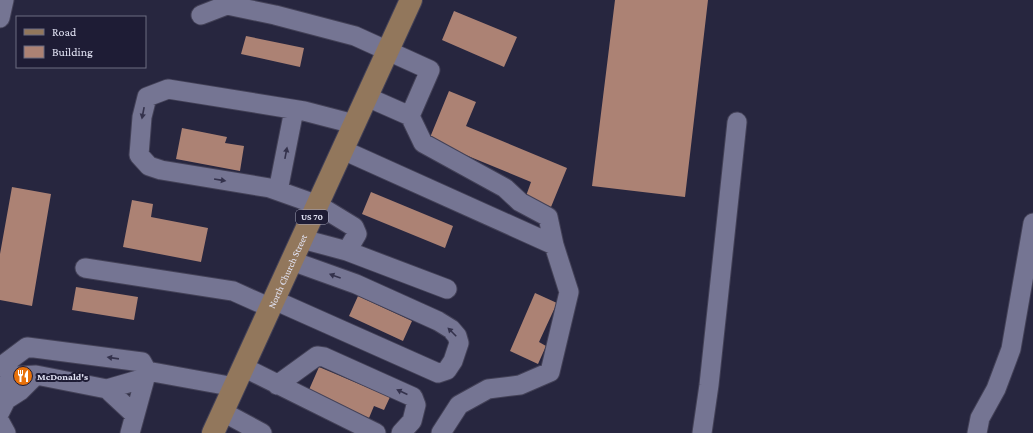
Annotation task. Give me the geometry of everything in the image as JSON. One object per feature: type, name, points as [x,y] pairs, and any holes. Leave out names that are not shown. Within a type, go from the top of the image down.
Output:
[{"type":"main road","name":"North Church Street","points":[[213,433],[367,98],[388,51],[407,1]]},
{"type":"street","points":[[0,18],[4,0]]},
{"type":"street","points":[[202,15],[227,5],[275,15],[355,36],[430,70],[410,116]]},
{"type":"street","points":[[347,251],[357,234],[354,227],[318,205],[270,188],[161,170],[149,166],[139,155],[142,117],[147,97],[168,88],[294,110],[354,124]]},
{"type":"street","points":[[367,98],[410,116],[423,143],[505,188],[520,202],[548,217],[554,245],[569,292],[550,372],[520,385],[488,388],[459,405],[441,433]]},
{"type":"street","points":[[278,191],[294,110]]},
{"type":"street","points":[[702,433],[709,385],[736,122]]},
{"type":"street","points":[[343,150],[554,245]]},
{"type":"street","points":[[977,433],[980,418],[996,389],[1011,349],[1033,223]]},
{"type":"street","points":[[302,239],[347,251],[447,289]]},
{"type":"street","points":[[85,268],[233,292],[272,304],[438,373],[447,370],[453,362],[459,344],[457,336],[451,330],[438,322],[356,284],[292,261]]},
{"type":"street","points":[[0,366],[27,347],[142,362],[146,375],[133,424]]},
{"type":"street","points":[[277,385],[317,356],[324,357],[413,397],[416,405],[412,420],[401,433]]},
{"type":"street","points":[[243,367],[376,433]]},
{"type":"street","points":[[0,389],[17,376],[36,375],[107,389],[146,375],[235,387]]},
{"type":"street","points":[[0,412],[6,400],[20,391],[36,375]]},
{"type":"street","points":[[107,389],[133,424]]},
{"type":"street","points":[[223,412],[262,433]]},
{"type":"street","points":[[0,422],[6,433]]},
{"type":"building","points":[[615,0],[708,0],[685,197],[592,186]]},
{"type":"building","points":[[454,11],[517,37],[504,67],[442,40]]},
{"type":"building","points":[[246,36],[304,48],[300,67],[241,54]]},
{"type":"building","points":[[449,91],[476,102],[466,126],[567,168],[551,207],[526,196],[531,182],[429,140]]},
{"type":"building","points":[[182,128],[227,137],[225,143],[244,146],[240,171],[176,159]]},
{"type":"building","points":[[12,187],[51,194],[32,306],[0,300],[0,254]]},
{"type":"building","points":[[371,192],[453,226],[445,248],[362,214]]},
{"type":"building","points":[[132,200],[153,204],[151,217],[208,228],[201,262],[123,247]]},
{"type":"building","points":[[76,287],[138,297],[134,320],[72,310]]},
{"type":"building","points":[[535,293],[557,303],[539,342],[546,346],[538,364],[510,351]]},
{"type":"building","points":[[358,296],[412,321],[403,341],[349,316]]},
{"type":"building","points":[[319,367],[390,397],[384,410],[374,406],[369,418],[308,392]]},
{"type":"place","name":"McDonald's","points":[[23,376]]}]
